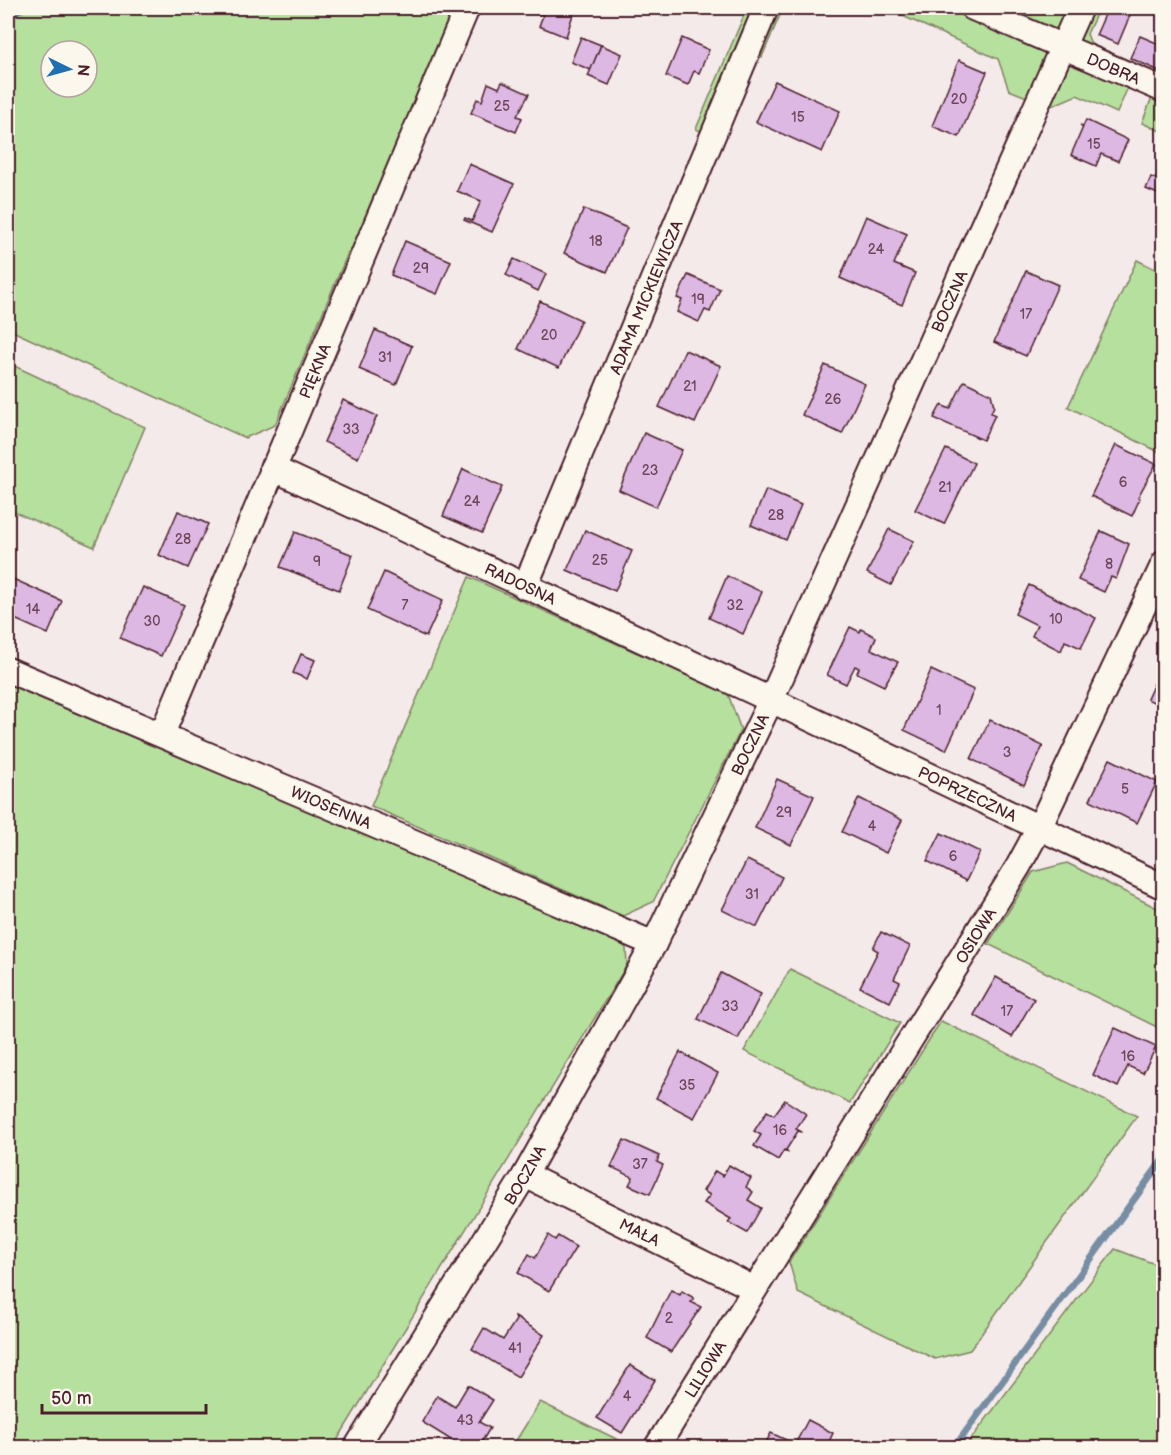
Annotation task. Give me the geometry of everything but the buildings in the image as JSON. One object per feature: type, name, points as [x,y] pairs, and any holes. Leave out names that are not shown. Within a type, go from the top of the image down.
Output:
[{"type":"street","name":"PIĘKNA","points":[[162,734],[467,8]]},
{"type":"street","name":"ADAMA MICKIEWICZA","points":[[525,587],[766,8]]},
{"type":"street","name":"DOBRA","points":[[973,8],[1164,90]]},
{"type":"street","name":"BOCZNA","points":[[356,1448],[525,1175],[654,944],[771,700],[929,341],[1080,8]]},
{"type":"street","name":"RADOSNA","points":[[272,468],[771,700]]},
{"type":"street","name":"OSIOWA","points":[[753,1288],[983,925],[1040,828],[1164,563]]},
{"type":"street","name":"WIOSENNA","points":[[8,670],[654,944]]},
{"type":"street","name":"POPRZECZNA","points":[[771,700],[1164,887]]},
{"type":"street","name":"MAŁA","points":[[525,1175],[753,1288]]},
{"type":"street","name":"LILIOWA","points":[[656,1448],[753,1288]]},
{"type":"green space","points":[[8,8],[459,8],[355,255],[348,253],[275,425],[245,438],[8,329]]},
{"type":"green space","points":[[747,8],[756,8],[702,132],[696,129]]},
{"type":"green space","points":[[774,8],[783,8],[762,57],[754,53]]},
{"type":"green space","points":[[885,8],[956,8],[1039,45],[1046,55],[1029,98],[1009,90],[998,59]]},
{"type":"green space","points":[[991,8],[1071,8],[1061,26],[1052,30]]},
{"type":"green space","points":[[1090,8],[1099,8],[1087,34],[1091,44],[1163,75],[1163,82],[1077,41]]},
{"type":"green space","points":[[1069,65],[1076,65],[1128,87],[1117,113],[1077,95],[1049,107]]},
{"type":"green space","points":[[1152,97],[1163,101],[1163,132],[1142,123]]},
{"type":"green space","points":[[1137,260],[1163,273],[1163,454],[1068,407]]},
{"type":"green space","points":[[8,363],[145,427],[94,547],[8,509]]},
{"type":"green space","points":[[469,577],[728,694],[741,730],[653,902],[623,916],[371,806]]},
{"type":"green space","points":[[8,676],[617,940],[626,948],[627,965],[333,1447],[8,1447]]},
{"type":"green space","points":[[1067,863],[1163,911],[1163,1030],[988,944],[1033,872]]},
{"type":"green space","points":[[790,969],[900,1023],[850,1103],[744,1051]]},
{"type":"green space","points":[[941,1021],[1137,1116],[970,1350],[935,1359],[798,1293],[789,1262]]},
{"type":"green space","points":[[1115,1249],[1163,1267],[1163,1447],[965,1447]]},
{"type":"green space","points":[[540,1402],[633,1447],[512,1447]]},
{"type":"waterway","points":[[8,16],[23,8]]},
{"type":"waterway","points":[[954,1448],[1164,1158]]}]
